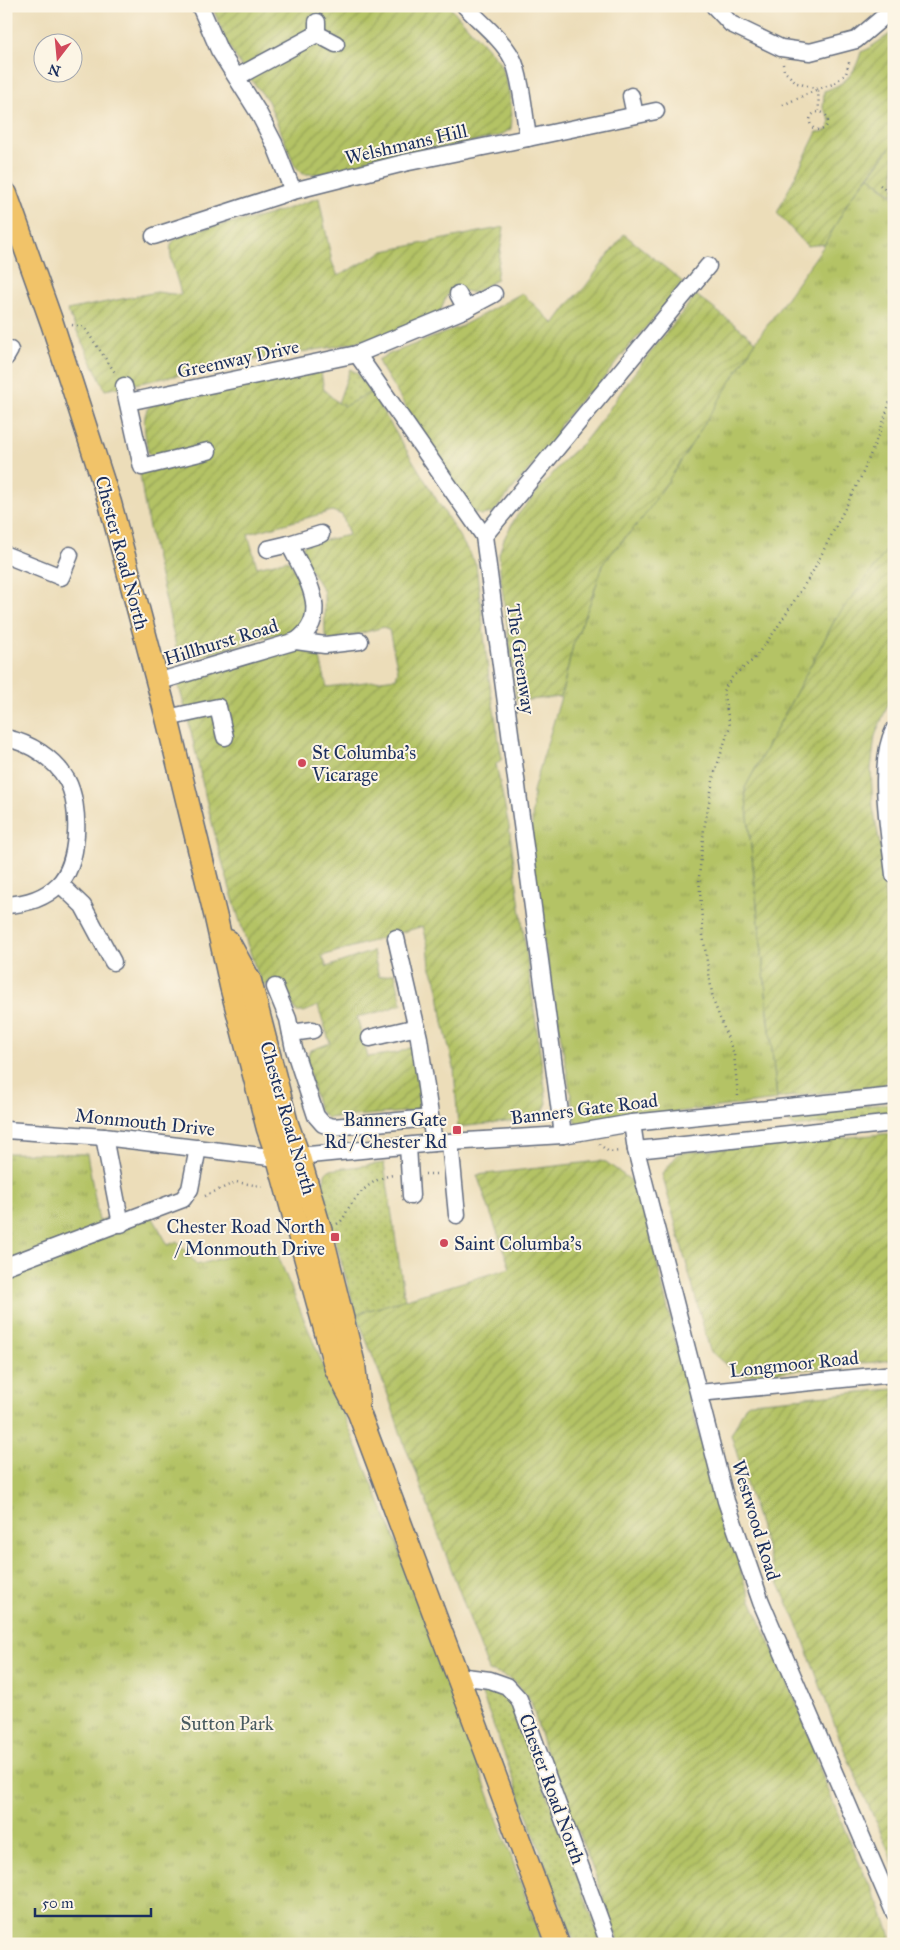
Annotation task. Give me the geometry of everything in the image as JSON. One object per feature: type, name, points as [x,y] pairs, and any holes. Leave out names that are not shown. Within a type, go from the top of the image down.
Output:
[{"type":"highway","name":"Chester Road North","points":[[6,194],[52,322],[110,503],[167,718],[216,918],[250,981],[287,1124],[289,1158],[336,1368],[359,1413],[558,1944]]},
{"type":"highway","name":"Chester Road North","points":[[289,1158],[321,1232],[354,1365],[359,1413]]},
{"type":"street","points":[[200,6],[219,50],[258,112],[274,143],[293,191]]},
{"type":"street","points":[[465,6],[512,58],[517,73],[528,138]]},
{"type":"street","points":[[714,6],[731,24],[781,48],[810,52],[856,40],[894,8]]},
{"type":"street","points":[[237,77],[317,28],[336,44]]},
{"type":"street","points":[[631,96],[635,115]]},
{"type":"street","name":"Welshmans Hill","points":[[154,236],[293,191],[404,163],[656,111]]},
{"type":"street","points":[[357,354],[484,536],[708,266]]},
{"type":"street","points":[[458,294],[466,309]]},
{"type":"street","name":"Greenway Drive","points":[[128,402],[357,354],[466,309],[494,294]]},
{"type":"street","points":[[124,386],[142,467],[208,451]]},
{"type":"street","points":[[268,548],[289,544],[320,534]]},
{"type":"street","name":"The Greenway","points":[[484,536],[563,1135]]},
{"type":"street","name":"Hillhurst Road","points":[[157,682],[296,641],[304,636],[311,626],[315,612],[313,594],[289,544]]},
{"type":"street","points":[[6,555],[61,577],[70,554]]},
{"type":"street","name":"Hillhurst Road","points":[[296,641],[325,645],[360,640]]},
{"type":"street","points":[[167,718],[218,707],[225,737]]},
{"type":"street","points":[[894,730],[889,739],[885,760],[885,783],[894,875]]},
{"type":"street","points":[[6,738],[22,741],[40,751],[66,779],[72,794],[76,823],[70,866],[60,884],[44,897],[21,904],[6,905]]},
{"type":"street","points":[[60,884],[83,906],[113,962]]},
{"type":"street","points":[[396,938],[417,1028],[434,1143]]},
{"type":"street","points":[[275,987],[288,1018],[316,1116],[323,1124],[333,1127],[430,1118]]},
{"type":"street","points":[[370,1038],[417,1028]]},
{"type":"street","points":[[291,1033],[313,1030]]},
{"type":"street","name":"Banners Gate Road","points":[[289,1158],[434,1143],[563,1135],[632,1123],[894,1096]]},
{"type":"street","name":"Westwood Road","points":[[632,1123],[636,1150],[726,1501],[761,1602],[894,1912]]},
{"type":"street","points":[[636,1150],[894,1124]]},
{"type":"street","name":"Monmouth Drive","points":[[6,1130],[104,1137],[289,1158]]},
{"type":"street","points":[[104,1137],[121,1224]]},
{"type":"street","points":[[450,1142],[457,1215]]},
{"type":"street","points":[[408,1146],[412,1196]]},
{"type":"street","points":[[6,1266],[183,1199],[190,1189],[198,1148]]},
{"type":"street","name":"Longmoor Road","points":[[699,1393],[894,1374]]},
{"type":"street","name":"Chester Road North","points":[[457,1676],[490,1680],[507,1686],[519,1699],[609,1944]]},
{"type":"path","points":[[783,104],[833,84],[846,74],[856,40]]},
{"type":"path","points":[[781,48],[784,72],[797,83],[818,89]]},
{"type":"path","points":[[818,89],[819,111]]},
{"type":"path","points":[[819,111],[827,117],[828,123],[826,127],[820,130],[811,127],[809,122],[812,116],[819,111]]},
{"type":"path","points":[[880,186],[894,197]]},
{"type":"path","points":[[52,322],[84,327],[124,386]]},
{"type":"path","points":[[740,1113],[734,1054],[714,1000],[703,934],[699,877],[704,829],[714,776],[730,726],[724,691],[733,676],[753,660],[770,638],[812,573],[862,475],[894,390]]},
{"type":"path","points":[[593,1139],[609,1152],[636,1150]]},
{"type":"path","points":[[321,1232],[343,1221],[348,1209],[372,1181],[386,1176],[409,1173],[454,1174]]},
{"type":"path","points":[[204,1196],[236,1182],[267,1188]]},
{"type":"green space","points":[[212,6],[449,6],[498,60],[502,67],[512,113],[511,129],[499,136],[321,174],[303,174],[295,166],[268,101],[245,72],[227,43]]},
{"type":"green space","points":[[894,31],[894,195],[869,176],[890,148],[851,197],[825,244],[807,246],[777,213],[817,132],[823,132],[829,127],[830,120],[823,109],[824,91],[838,85],[848,77],[856,66],[861,52]]},
{"type":"green space","points":[[869,176],[894,197],[894,540],[854,597],[836,618],[745,788],[777,1100],[576,1124],[531,867],[533,791],[561,697],[573,645],[604,562],[641,520],[666,484],[756,341],[825,244],[851,197]]},
{"type":"green space","points":[[319,198],[332,262],[338,276],[384,251],[504,227],[496,280],[473,293],[460,290],[451,291],[441,311],[393,334],[105,390],[67,310],[157,292],[181,295],[171,254],[172,243],[178,238],[202,229],[268,215]]},
{"type":"green space","points":[[624,234],[684,283],[627,349],[594,391],[585,394],[560,425],[558,434],[493,513],[481,515],[470,511],[378,360],[460,327],[522,293],[554,324],[570,302],[585,287]]},
{"type":"green space","points":[[696,295],[756,341],[645,515],[604,562],[573,645],[561,697],[517,701],[500,572],[499,554],[504,539],[515,518],[567,457],[584,442],[631,377]]},
{"type":"green space","points":[[350,369],[357,373],[371,392],[345,406],[338,403]]},
{"type":"green space","points":[[321,372],[324,390],[338,403],[345,406],[371,392],[476,564],[489,679],[502,759],[496,764],[509,826],[547,1103],[541,1116],[535,1119],[458,1127],[454,1068],[443,1023],[438,986],[430,966],[423,926],[322,956],[327,967],[373,951],[379,977],[395,973],[402,1004],[357,1017],[368,1057],[397,1053],[412,1047],[416,1053],[419,1060],[421,1078],[418,1111],[327,1118],[318,1109],[307,1062],[309,1051],[330,1043],[318,1006],[304,1012],[297,1012],[283,980],[262,986],[246,941],[225,870],[178,684],[292,647],[318,650],[327,687],[396,678],[398,671],[389,630],[384,627],[333,641],[328,639],[325,634],[324,592],[306,562],[303,546],[349,535],[342,515],[332,511],[248,534],[257,567],[288,560],[291,563],[310,606],[301,632],[289,635],[272,635],[179,663],[143,497],[140,473],[157,459],[148,453],[144,425],[146,411],[155,402]]},
{"type":"green space","points":[[894,540],[894,689],[875,736],[871,770],[873,807],[881,850],[894,1000],[894,1072],[883,1086],[777,1098],[745,788],[836,618]]},
{"type":"green space","points":[[894,1103],[894,1117],[794,1127],[788,1121],[790,1113]]},
{"type":"green space","points":[[894,1133],[894,1360],[739,1376],[710,1351],[662,1174],[679,1153]]},
{"type":"green space","name":"Sutton Park","points":[[6,1153],[87,1154],[99,1221],[147,1207],[168,1245],[177,1241],[197,1265],[273,1244],[397,1544],[543,1944],[6,1944]]},
{"type":"green space","points":[[599,1161],[606,1162],[633,1182],[648,1225],[687,1389],[715,1494],[738,1555],[742,1576],[801,1713],[823,1777],[850,1843],[881,1909],[894,1944],[619,1944],[598,1882],[544,1747],[531,1702],[519,1686],[505,1676],[489,1671],[416,1471],[405,1447],[388,1395],[356,1314],[510,1268],[477,1175]]},
{"type":"green space","points":[[384,1163],[405,1300],[356,1314],[322,1193],[325,1174],[329,1170]]},
{"type":"green space","points":[[894,1389],[894,1868],[889,1852],[842,1745],[799,1628],[774,1573],[731,1435],[746,1405],[751,1402]]},
{"type":"green space","points":[[494,1687],[511,1697],[602,1944],[575,1944],[480,1689]]},
{"type":"place","name":"St Columba's Vicarage","points":[[302,763]]},
{"type":"place","name":"Banners Gate Rd / Chester Rd","points":[[457,1130]]},
{"type":"place","name":"Chester Road North / Monmouth Drive","points":[[335,1237]]},
{"type":"place","name":"Saint Columba's","points":[[444,1243]]}]
